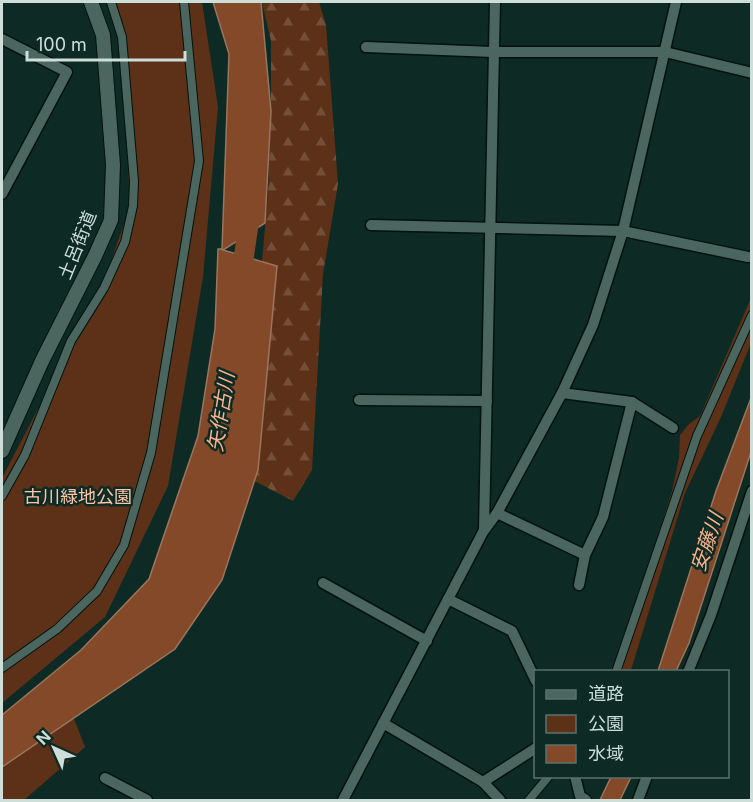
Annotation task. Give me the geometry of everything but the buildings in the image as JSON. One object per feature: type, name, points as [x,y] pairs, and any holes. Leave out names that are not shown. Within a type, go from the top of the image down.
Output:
[{"type":"street","name":"土呂街道","points":[[2,451],[42,361],[111,220],[113,165],[103,35],[92,2]]},
{"type":"street","points":[[2,496],[25,455],[71,341],[104,288],[125,242],[133,206],[134,181],[122,37],[111,2]]},
{"type":"street","points":[[2,668],[57,629],[97,591],[124,545],[151,453],[199,161],[184,2]]},
{"type":"street","points":[[483,532],[486,519],[489,229],[495,2]]},
{"type":"street","points":[[343,801],[483,532],[497,513],[562,393],[593,325],[623,231],[676,2]]},
{"type":"street","points":[[2,39],[67,72],[2,194]]},
{"type":"street","points":[[366,47],[494,52],[665,52],[752,73]]},
{"type":"street","points":[[371,225],[623,231],[748,257]]},
{"type":"street","points":[[617,670],[697,436],[752,315]]},
{"type":"street","points":[[562,393],[632,402],[673,428]]},
{"type":"street","points":[[358,400],[487,401]]},
{"type":"street","points":[[579,585],[585,555],[603,517],[632,402]]},
{"type":"street","points":[[689,670],[711,615],[752,491]]},
{"type":"street","points":[[497,513],[585,555]]},
{"type":"street","points":[[323,583],[427,641]]},
{"type":"street","points":[[448,599],[512,631],[534,677]]},
{"type":"street","points":[[382,723],[483,782],[500,801]]},
{"type":"street","points":[[483,782],[534,749]]},
{"type":"street","points":[[105,778],[147,801]]},
{"type":"street","points":[[529,801],[548,778]]},
{"type":"street","points":[[575,778],[581,799]]},
{"type":"street","points":[[638,801],[647,778]]},
{"type":"green space","name":"古川緑地公園","points":[[106,2],[202,2],[218,107],[203,277],[168,486],[105,617],[2,703],[2,478],[102,286],[130,207],[122,49]]},
{"type":"green space","points":[[262,2],[319,2],[326,25],[338,184],[323,274],[312,470],[293,501],[243,475],[268,194],[271,41]]},
{"type":"green space","points":[[751,298],[751,343],[721,417],[685,493],[632,667],[630,670],[611,670],[635,608],[672,491],[679,458],[680,435],[700,416]]},
{"type":"green space","points":[[73,716],[85,747],[24,800],[2,800],[2,756]]},
{"type":"water","points":[[213,2],[261,2],[271,111],[265,223],[223,250],[277,266],[258,470],[222,580],[175,649],[2,767],[2,715],[81,650],[149,579],[198,436],[215,329],[218,249],[222,249],[229,54]]},
{"type":"water","name":"安藤川","points":[[751,398],[751,452],[689,643],[676,670],[658,670],[716,491]]},
{"type":"water","points":[[611,778],[631,778],[620,800],[600,800]]},
{"type":"waterway","name":"矢作古川","points":[[240,283],[251,208]]}]
